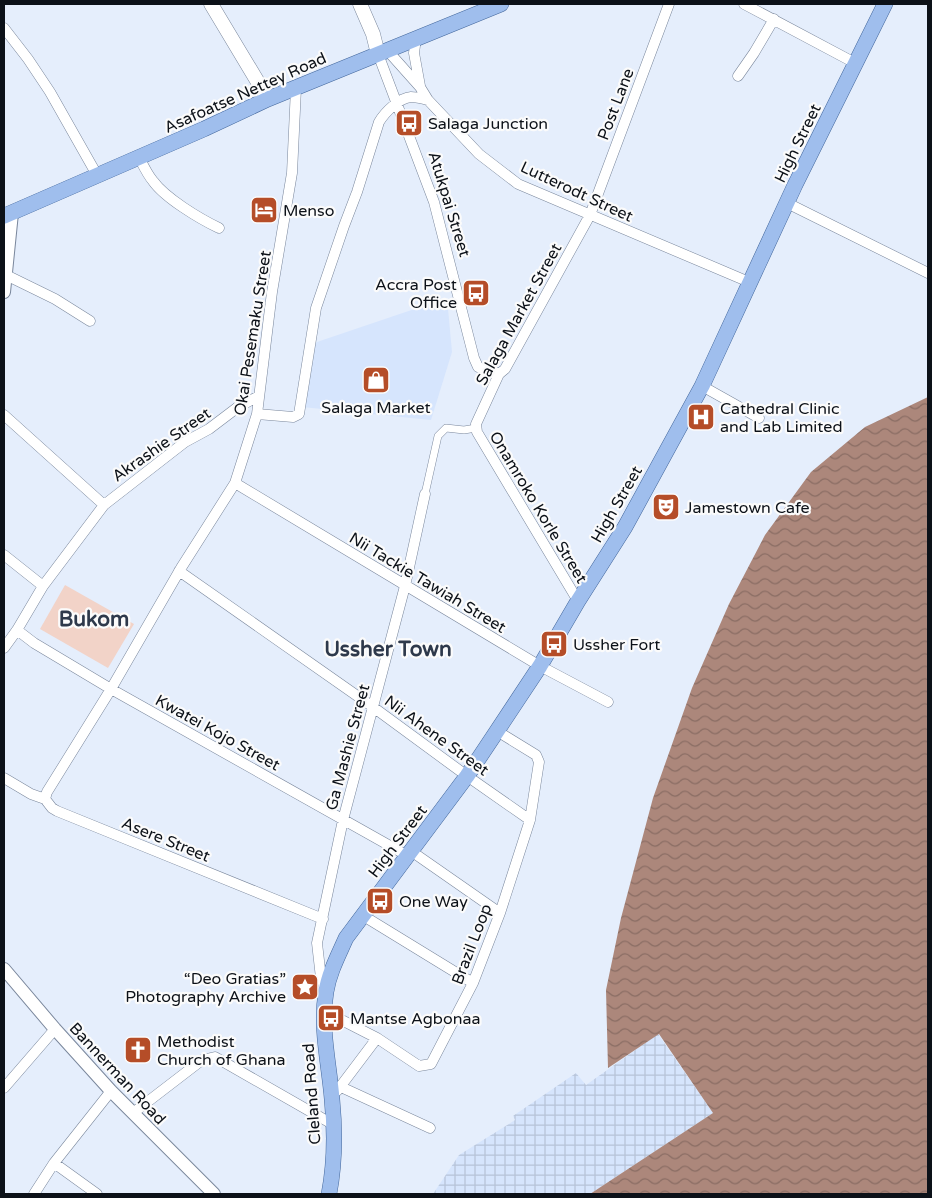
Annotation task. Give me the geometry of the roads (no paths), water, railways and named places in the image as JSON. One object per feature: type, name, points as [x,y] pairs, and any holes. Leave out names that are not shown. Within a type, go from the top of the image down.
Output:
[{"type":"main road","points":[[212,4],[268,99]]},
{"type":"main road","points":[[360,4],[382,52]]},
{"type":"main road","name":"Asafoatse Nettey Road","points":[[8,214],[268,99],[501,4]]},
{"type":"main road","name":"High Street","points":[[326,990],[333,966],[346,938],[467,776],[498,731],[625,527],[702,386],[786,203],[883,5]]},
{"type":"main road","name":"Cleland Road","points":[[326,990],[324,1029],[337,1092],[333,1170],[329,1194]]},
{"type":"street","name":"Post Lane","points":[[590,215],[669,4]]},
{"type":"street","points":[[744,4],[855,63]]},
{"type":"street","points":[[738,76],[774,19]]},
{"type":"street","points":[[4,28],[28,58],[50,92],[97,175]]},
{"type":"street","points":[[416,38],[414,53],[420,86]]},
{"type":"street","points":[[382,52],[420,86]]},
{"type":"street","name":"Atukpai Street","points":[[382,52],[397,104],[434,202],[474,358],[478,367],[499,374]]},
{"type":"street","name":"Lutterodt Street","points":[[420,86],[428,100],[479,154],[518,184],[749,282]]},
{"type":"street","name":"Okai Pesemaku Street","points":[[45,799],[47,792],[234,483],[257,414],[272,292],[292,173],[296,88]]},
{"type":"street","points":[[257,414],[296,416],[299,414],[316,308],[357,192],[379,122],[397,104],[412,97],[428,100]]},
{"type":"street","points":[[139,157],[153,182],[186,209],[219,228]]},
{"type":"street","points":[[786,203],[928,273]]},
{"type":"street","points":[[4,292],[8,214]]},
{"type":"street","name":"Salaga Market Street","points":[[476,428],[477,421],[499,374],[504,369],[590,215]]},
{"type":"street","points":[[6,275],[55,299],[90,321]]},
{"type":"street","points":[[702,386],[759,418]]},
{"type":"street","name":"Akrashie Street","points":[[4,648],[43,586],[104,505],[185,442],[209,429],[238,407],[259,396]]},
{"type":"street","points":[[4,416],[104,505]]},
{"type":"street","name":"Ga Mashie Street","points":[[326,990],[321,978],[317,943],[343,820],[405,586],[438,436],[446,428],[464,430],[476,428]]},
{"type":"street","name":"Onamroko Korle Street","points":[[476,428],[578,601]]},
{"type":"street","name":"Nii Tackie Tawiah Street","points":[[234,483],[540,666],[608,702]]},
{"type":"street","points":[[4,555],[43,586]]},
{"type":"street","name":"Nii Ahene Street","points":[[179,572],[373,706],[530,820]]},
{"type":"street","name":"Kwatei Kojo Street","points":[[17,630],[34,643],[111,689],[343,820],[410,853],[500,913]]},
{"type":"street","name":"Brazil Loop","points":[[324,1011],[377,1038],[419,1066],[431,1064],[474,983],[500,913],[530,820],[538,758],[498,731]]},
{"type":"street","name":"Asere Street","points":[[4,778],[31,794],[45,799],[56,811],[323,919]]},
{"type":"street","points":[[362,915],[474,983]]},
{"type":"street","name":"Bannerman Road","points":[[4,969],[111,1091],[214,1194]]},
{"type":"street","points":[[4,1088],[55,1029]]},
{"type":"street","points":[[377,1038],[337,1092],[430,1128]]},
{"type":"street","points":[[133,1113],[202,1060],[215,1056],[334,1125]]},
{"type":"street","points":[[34,1194],[54,1163],[111,1091]]},
{"type":"street","points":[[54,1163],[97,1194]]},
{"type":"water","points":[[928,397],[928,1194],[590,1194],[713,1113],[659,1034],[608,1068],[606,990],[621,918],[653,798],[692,688],[729,604],[765,535],[811,472],[865,427]]},
{"type":"place","name":"Salaga Junction","points":[[409,123]]},
{"type":"place","name":"Menso","points":[[264,210]]},
{"type":"place","name":"Accra Post Office","points":[[476,293]]},
{"type":"place","name":"Salaga Market","points":[[376,380]]},
{"type":"place","name":"Cathedral Clinic and Lab Limited","points":[[701,417]]},
{"type":"place","name":"Jamestown Cafe","points":[[666,507]]},
{"type":"place","name":"Ussher Fort","points":[[554,644]]},
{"type":"place","name":"One Way","points":[[380,901]]},
{"type":"place","name":"“Deo Gratias” Photography Archive","points":[[305,987]]},
{"type":"place","name":"Mantse Agbonaa","points":[[331,1018]]},
{"type":"place","name":"Methodist Church of Ghana","points":[[138,1050]]},
{"type":"district","name":"Bukom","points":[[94,619]]},
{"type":"district","name":"Ussher Town","points":[[388,649]]}]
